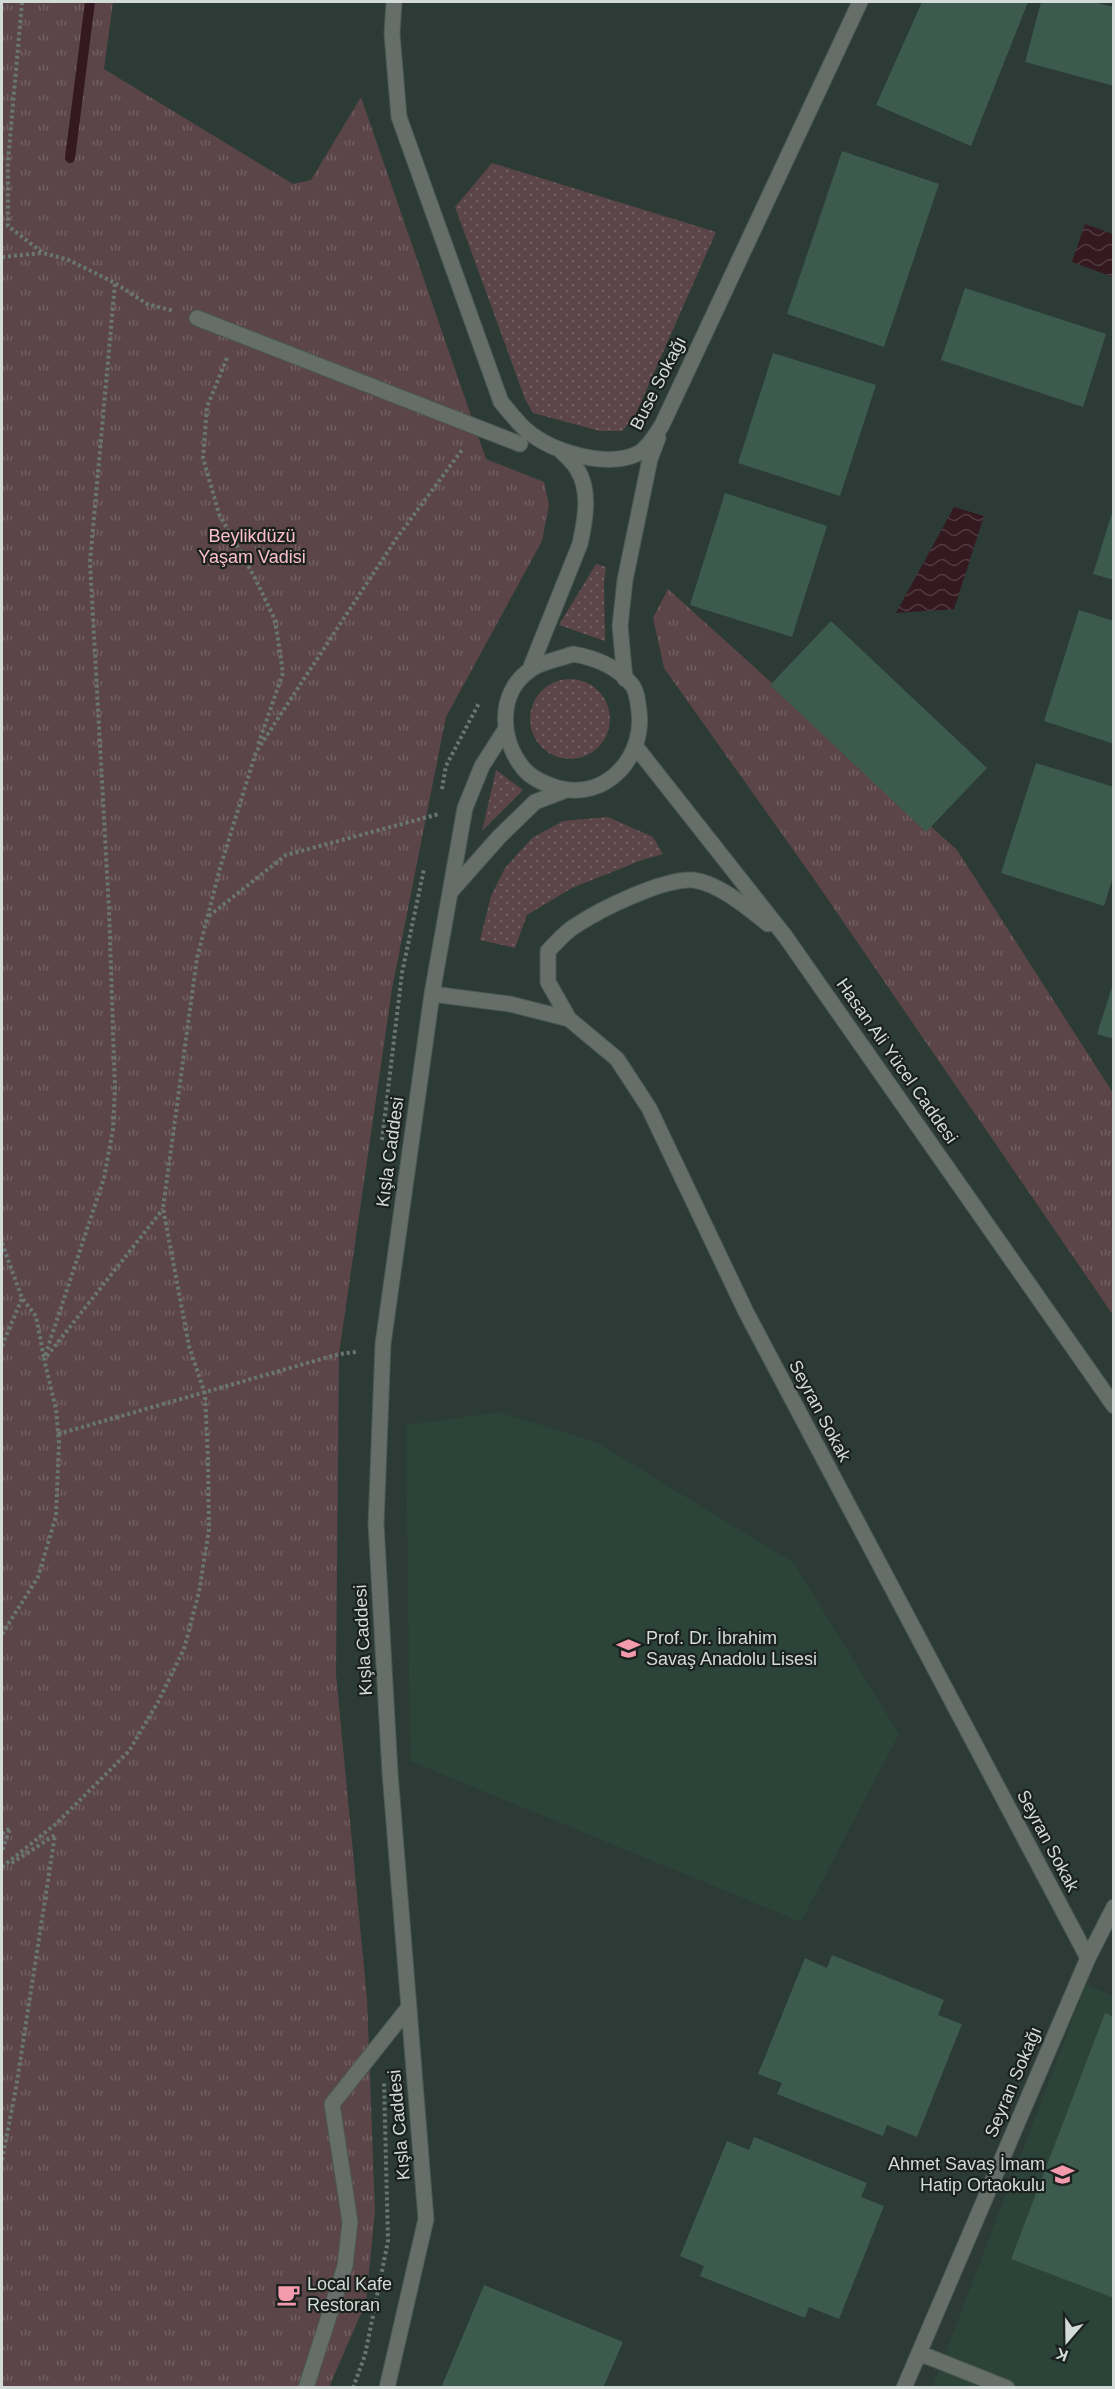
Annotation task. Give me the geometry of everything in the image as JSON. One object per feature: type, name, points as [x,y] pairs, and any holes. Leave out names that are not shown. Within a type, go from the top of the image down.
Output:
[{"type":"street","name":"Buse Sokağı","points":[[394,2],[392,34],[399,117],[501,402],[526,430],[559,448],[587,458],[625,458],[640,452],[649,444],[662,425],[860,2]]},
{"type":"street","points":[[197,318],[520,444]]},
{"type":"street","points":[[626,679],[620,627],[625,580],[650,459],[662,425]]},
{"type":"street","points":[[559,448],[577,469],[586,488],[583,529],[580,544],[530,669],[515,686],[506,707],[505,730],[511,752],[525,771],[544,784],[566,790]]},
{"type":"street","points":[[452,890],[499,837],[535,802],[566,790],[589,788],[609,780],[626,766],[636,747],[641,726],[633,686],[614,668],[595,657],[573,654],[530,669]]},
{"type":"street","name":"Kışla Caddesi","points":[[387,2388],[426,2219],[390,1773],[376,1524],[382,1344],[432,994],[465,808],[482,766],[505,730]]},
{"type":"street","name":"Hasan Ali Yücel Caddesi","points":[[636,747],[785,936],[1113,1406]]},
{"type":"street","points":[[569,1019],[548,982],[548,951],[573,927],[655,886],[694,880],[725,892],[785,936]]},
{"type":"street","name":"Seyran Sokak","points":[[432,994],[510,1004],[569,1019],[617,1059],[649,1108],[746,1312],[1088,1958]]},
{"type":"street","name":"Seyran Sokağı","points":[[904,2388],[1088,1958],[1113,1907]]},
{"type":"street","points":[[306,2388],[345,2266],[350,2222],[332,2104],[409,2007]]},
{"type":"street","points":[[919,2353],[1007,2388]]},
{"type":"path","points":[[22,2],[8,161],[8,226],[43,253]]},
{"type":"path","points":[[2,257],[43,253],[69,260],[115,282],[147,304],[197,318]]},
{"type":"path","points":[[44,1359],[104,1178],[114,1108],[109,910],[90,562],[115,282]]},
{"type":"path","points":[[2,1868],[57,1822],[129,1751],[158,1702],[184,1649],[199,1592],[209,1529],[205,1394],[189,1346],[164,1208],[197,958],[256,752],[283,673],[275,621],[255,578],[219,514],[203,458],[207,407],[237,332]]},
{"type":"path","points":[[256,752],[396,539],[478,428]]},
{"type":"path","points":[[208,916],[286,855],[465,808]]},
{"type":"path","points":[[44,1359],[164,1208]]},
{"type":"path","points":[[2,1243],[21,1298],[36,1316],[56,1409],[58,1434],[56,1516],[38,1577],[2,1634]]},
{"type":"path","points":[[2,1346],[21,1298]]},
{"type":"path","points":[[58,1434],[339,1354],[359,1352],[382,1344]]},
{"type":"path","points":[[2,1834],[10,1828],[2,1851]]},
{"type":"path","points":[[2,1868],[54,1835],[16,2088],[2,2160]]},
{"type":"shaded area","name":"Prof. Dr. İbrahim Savaş Anadolu Lisesi","points":[[499,1412],[596,1442],[794,1563],[899,1734],[801,1922],[410,1761],[406,1425]]},
{"type":"shaded area","name":"Ahmet Savaş İmam Hatip Ortaokulu","points":[[1086,1984],[1113,1996],[1113,2387],[932,2388]]},
{"type":"green space","name":"Beylikdüzü Yaşam Vadisi","points":[[2,2],[113,2],[104,69],[293,184],[311,180],[361,97],[486,459],[544,482],[549,505],[542,541],[446,717],[392,989],[339,1354],[336,1674],[367,1999],[375,2211],[366,2302],[329,2387],[2,2388]]},
{"type":"green space","points":[[492,163],[716,232],[634,418],[622,431],[600,431],[533,413],[525,399],[455,207]]},
{"type":"green space","points":[[596,564],[606,567],[605,641],[559,625]]},
{"type":"green space","points":[[668,589],[957,850],[1113,1093],[1113,1315],[816,882],[664,668],[653,618]]},
{"type":"green space","points":[[562,679],[578,679],[599,690],[610,711],[610,727],[599,748],[578,759],[562,759],[548,753],[536,741],[530,727],[530,711],[536,697],[548,685]]},
{"type":"green space","points":[[496,770],[523,790],[482,831]]},
{"type":"green space","points":[[608,817],[653,837],[663,854],[572,888],[527,915],[515,948],[480,940],[491,896],[505,868],[532,838],[563,821]]},
{"type":"water","points":[[1085,224],[1113,234],[1113,277],[1072,262]]},
{"type":"water","points":[[954,507],[984,516],[954,609],[896,613]]},
{"type":"building","points":[[922,2],[1028,2],[971,146],[876,105]]},
{"type":"building","points":[[1041,2],[1094,2],[1114,7],[1114,86],[1025,62]]},
{"type":"building","points":[[842,151],[939,184],[884,347],[787,314]]},
{"type":"building","points":[[965,288],[1106,334],[1083,407],[941,360]]},
{"type":"building","points":[[773,353],[876,385],[840,496],[738,463]]},
{"type":"building","points":[[725,493],[827,526],[792,637],[690,605]]},
{"type":"building","points":[[1114,510],[1114,580],[1093,574]]},
{"type":"building","points":[[1079,610],[1114,621],[1114,744],[1044,721]]},
{"type":"building","points":[[831,621],[987,768],[926,832],[770,685]]},
{"type":"building","points":[[1036,763],[1114,787],[1114,874],[1104,906],[1001,873]]},
{"type":"building","points":[[1114,984],[1114,1039],[1097,1034]]},
{"type":"building","points":[[832,1955],[944,2000],[938,2015],[962,2024],[917,2137],[887,2125],[883,2136],[777,2094],[782,2083],[758,2074],[805,1958],[827,1968]]},
{"type":"building","points":[[1105,2013],[1114,2017],[1114,2298],[1011,2259]]},
{"type":"building","points":[[754,2137],[867,2183],[861,2197],[884,2206],[839,2319],[809,2307],[805,2318],[700,2276],[704,2266],[680,2256],[727,2141],[749,2150]]},
{"type":"building","points":[[484,2285],[623,2342],[603,2388],[441,2388]]},
{"type":"waterway","points":[[70,158],[90,2]]},
{"type":"place","name":"Prof. Dr. İbrahim Savaş Anadolu Lisesi","points":[[628,1648]]},
{"type":"place","name":"Ahmet Savaş İmam Hatip Ortaokulu","points":[[1063,2174]]},
{"type":"place","name":"Local Kafe Restoran","points":[[289,2294]]}]
